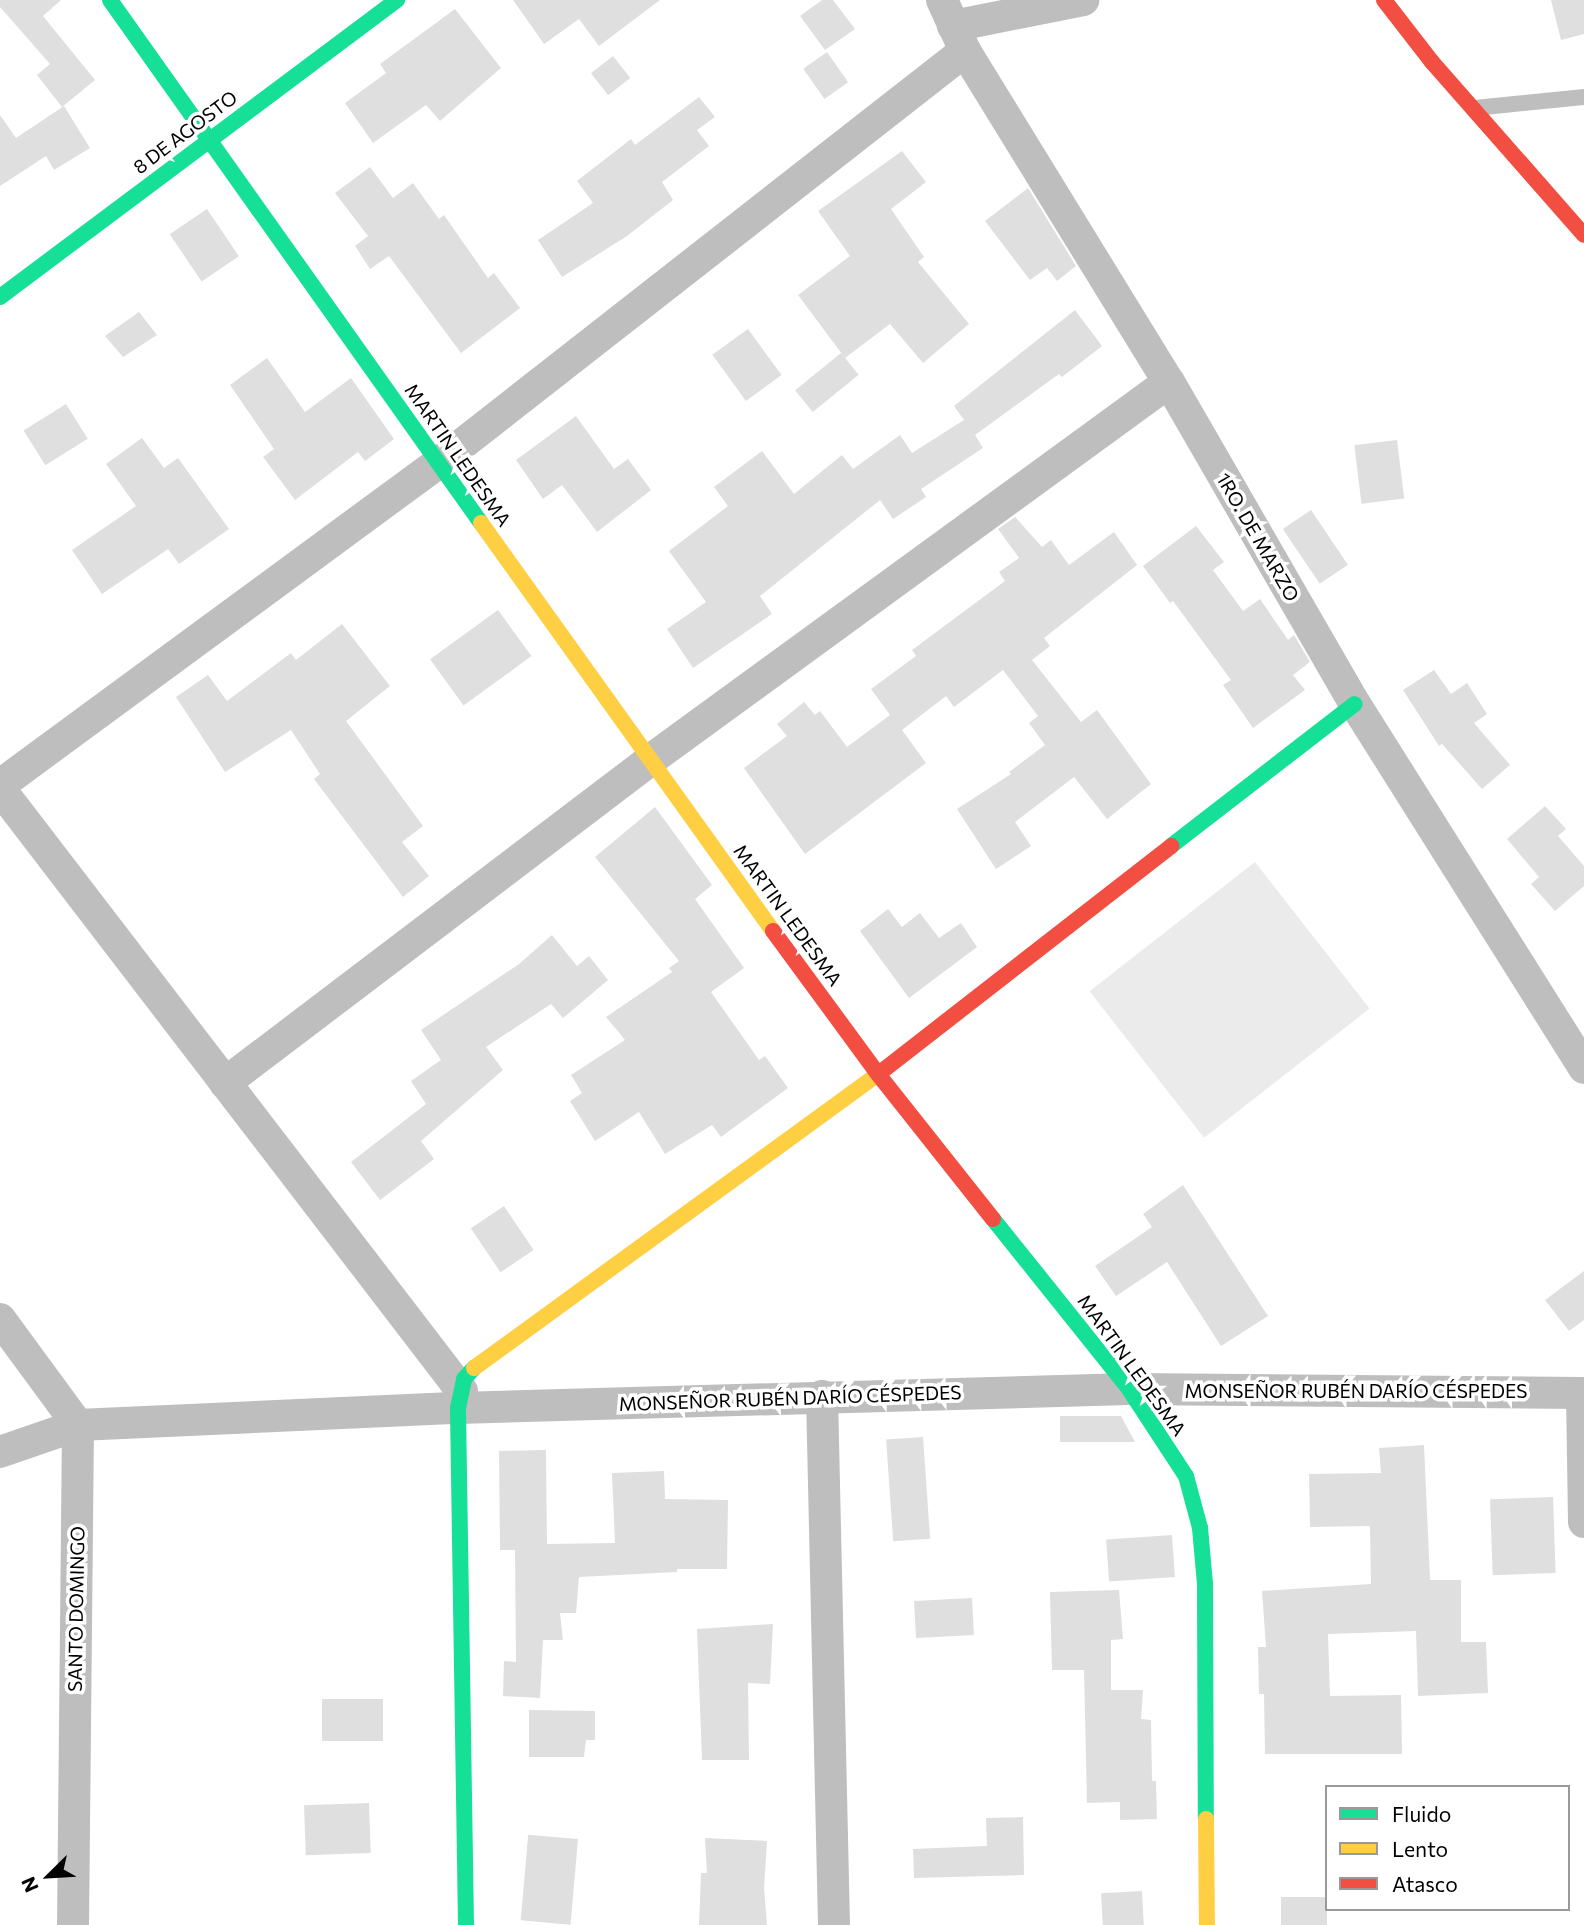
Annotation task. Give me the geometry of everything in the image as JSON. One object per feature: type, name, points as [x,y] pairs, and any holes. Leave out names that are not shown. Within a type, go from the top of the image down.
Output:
[{"type":"street","name":"MARTIN LEDESMA","points":[[110,0],[649,761],[878,1074],[1129,1389],[1186,1476],[1200,1528],[1205,1584],[1207,1925]]},
{"type":"street","name":"8 DE AGOSTO","points":[[0,297],[397,0]]},
{"type":"street","points":[[460,1399],[0,787],[438,463],[953,26],[1083,0]]},
{"type":"street","points":[[1384,0],[1472,108],[1584,235]]},
{"type":"street","name":"1RO. DE MARZO","points":[[953,26],[1169,382],[1355,704],[1584,1068]]},
{"type":"street","points":[[225,1083],[649,761],[1169,382]]},
{"type":"street","points":[[466,1925],[460,1399],[464,1379],[479,1362],[878,1074],[1355,704]]},
{"type":"street","points":[[0,1320],[78,1425]]},
{"type":"street","name":"MONSEÑOR RUBÉN DARÍO CÉSPEDES","points":[[0,1452],[78,1425],[460,1399],[822,1396],[1129,1389],[1583,1393]]},
{"type":"street","points":[[1583,1393],[1584,1522]]},
{"type":"street","points":[[822,1396],[834,1925]]},
{"type":"street","name":"SANTO DOMINGO","points":[[73,1925],[78,1425]]},
{"type":"lane","points":[[1472,108],[1584,97]]},
{"type":"shaded area","points":[[1255,862],[1370,1009],[1204,1138],[1090,991]]},
{"type":"building","points":[[0,0],[61,0],[43,16],[95,80],[62,107],[37,75],[50,64],[0,7]]},
{"type":"building","points":[[513,0],[660,0],[599,46],[579,19],[544,44]]},
{"type":"building","points":[[822,0],[833,0],[855,29],[825,50],[800,16]]},
{"type":"building","points":[[1551,0],[1584,0],[1584,34],[1561,40]]},
{"type":"building","points":[[455,9],[501,68],[440,121],[426,105],[373,143],[345,103],[386,73],[380,64]]},
{"type":"building","points":[[827,52],[848,82],[824,99],[803,69]]},
{"type":"building","points":[[613,56],[630,78],[608,95],[591,73]]},
{"type":"building","points":[[699,97],[715,117],[697,130],[709,146],[662,182],[673,200],[627,236],[562,277],[538,240],[593,203],[577,181],[631,139],[635,145]]},
{"type":"building","points":[[64,106],[90,148],[54,170],[46,156],[0,186],[0,115],[16,138]]},
{"type":"building","points":[[902,151],[926,182],[891,209],[924,257],[918,262],[969,324],[923,363],[890,324],[845,358],[798,295],[850,256],[818,211]]},
{"type":"building","points":[[370,167],[393,198],[413,183],[439,219],[444,215],[488,278],[494,273],[520,308],[461,353],[389,256],[370,269],[355,246],[368,236],[335,193]]},
{"type":"building","points":[[1028,188],[1076,266],[1057,281],[1047,268],[1030,280],[985,221]]},
{"type":"building","points":[[207,209],[239,256],[202,281],[170,234]]},
{"type":"building","points":[[1075,310],[1102,346],[1062,377],[1059,374],[975,435],[983,448],[921,489],[926,497],[893,519],[880,500],[760,596],[772,614],[693,668],[667,629],[706,602],[669,551],[728,506],[714,487],[762,451],[794,494],[842,455],[853,469],[900,435],[912,453],[964,420],[954,406]]},
{"type":"building","points":[[139,312],[157,335],[123,357],[105,336]]},
{"type":"building","points":[[748,329],[782,375],[746,401],[712,355]]},
{"type":"building","points":[[841,353],[859,375],[813,412],[795,390]]},
{"type":"building","points":[[267,358],[305,412],[351,378],[394,439],[365,461],[358,452],[295,500],[263,457],[274,449],[230,385]]},
{"type":"building","points":[[66,404],[88,439],[45,465],[24,430]]},
{"type":"building","points":[[576,416],[614,469],[628,459],[651,490],[597,532],[562,485],[543,499],[516,460]]},
{"type":"building","points":[[142,438],[164,468],[178,458],[229,529],[179,564],[168,549],[102,594],[72,550],[136,506],[106,464]]},
{"type":"building","points":[[1397,440],[1404,499],[1362,504],[1354,445]]},
{"type":"building","points":[[1311,510],[1348,565],[1320,584],[1283,529]]},
{"type":"building","points":[[1015,517],[1042,547],[1051,540],[1069,565],[1114,532],[1137,565],[1044,638],[1050,646],[1032,660],[1081,722],[1097,710],[1151,784],[1107,819],[1074,777],[1015,822],[1031,846],[996,869],[957,809],[1011,774],[1009,772],[1045,745],[1029,723],[1038,716],[1003,670],[954,707],[946,696],[902,730],[926,763],[805,854],[744,768],[787,736],[777,724],[804,702],[815,715],[820,711],[847,747],[890,715],[871,689],[916,656],[912,650],[1005,581],[999,572],[1019,558],[998,529]]},
{"type":"building","points":[[1196,526],[1224,562],[1213,570],[1243,611],[1260,599],[1288,640],[1294,635],[1310,662],[1293,675],[1305,690],[1253,728],[1223,685],[1231,680],[1173,601],[1170,603],[1143,566]]},
{"type":"building","points":[[498,610],[532,656],[464,705],[430,659]]},
{"type":"building","points":[[342,624],[390,686],[346,721],[423,826],[402,842],[429,876],[403,897],[314,779],[320,774],[291,730],[225,772],[176,697],[208,675],[227,701],[291,653],[296,660]]},
{"type":"building","points":[[1434,670],[1451,694],[1467,683],[1487,714],[1474,723],[1510,765],[1482,789],[1442,744],[1439,746],[1403,690]]},
{"type":"building","points":[[1545,806],[1566,829],[1558,836],[1584,866],[1584,886],[1555,911],[1531,884],[1539,877],[1507,839]]},
{"type":"building","points":[[655,807],[712,885],[695,899],[744,968],[711,992],[759,1060],[765,1056],[788,1088],[721,1137],[712,1125],[665,1154],[639,1112],[595,1141],[570,1101],[582,1093],[571,1075],[625,1040],[606,1017],[672,972],[669,968],[679,961],[595,857]]},
{"type":"building","points":[[888,909],[902,927],[920,913],[939,938],[961,923],[977,947],[909,998],[860,931]]},
{"type":"building","points":[[552,935],[577,966],[589,956],[608,980],[563,1018],[551,1004],[486,1047],[503,1070],[421,1141],[434,1159],[380,1200],[351,1162],[426,1104],[411,1081],[441,1060],[421,1030],[519,964]]},
{"type":"building","points":[[1183,1185],[1268,1316],[1221,1346],[1167,1262],[1116,1296],[1095,1266],[1152,1227],[1143,1214]]},
{"type":"building","points":[[504,1206],[534,1250],[500,1272],[471,1228]]},
{"type":"building","points":[[1584,1271],[1584,1320],[1569,1331],[1545,1300]]},
{"type":"building","points":[[1060,1416],[1121,1416],[1135,1442],[1060,1442]]},
{"type":"building","points":[[923,1437],[930,1539],[893,1541],[886,1440]]},
{"type":"building","points":[[1424,1445],[1430,1580],[1461,1580],[1461,1642],[1486,1642],[1488,1693],[1418,1696],[1416,1631],[1328,1634],[1330,1696],[1401,1695],[1402,1754],[1265,1754],[1264,1694],[1259,1694],[1258,1647],[1266,1647],[1262,1591],[1371,1584],[1370,1526],[1310,1527],[1309,1474],[1381,1473],[1379,1448]]},
{"type":"building","points":[[546,1450],[547,1544],[615,1543],[612,1473],[664,1471],[665,1499],[728,1500],[727,1569],[677,1569],[677,1572],[579,1577],[576,1613],[560,1613],[563,1640],[543,1640],[540,1698],[503,1696],[504,1661],[516,1662],[515,1550],[500,1550],[499,1451]]},
{"type":"building","points":[[1553,1497],[1556,1573],[1493,1575],[1490,1499]]},
{"type":"building","points":[[1172,1535],[1175,1577],[1109,1582],[1106,1540]]},
{"type":"building","points":[[1119,1590],[1123,1639],[1111,1640],[1111,1690],[1143,1690],[1141,1719],[1151,1720],[1152,1781],[1156,1781],[1157,1819],[1120,1820],[1120,1802],[1087,1803],[1084,1670],[1052,1670],[1050,1592]]},
{"type":"building","points":[[972,1598],[974,1635],[916,1638],[914,1601]]},
{"type":"building","points":[[773,1624],[770,1684],[748,1683],[749,1760],[702,1760],[697,1629]]},
{"type":"building","points":[[322,1699],[383,1699],[383,1741],[322,1741]]},
{"type":"building","points":[[529,1710],[595,1711],[595,1740],[586,1740],[584,1757],[529,1757]]},
{"type":"building","points":[[369,1803],[371,1853],[306,1855],[304,1805]]},
{"type":"building","points":[[1023,1817],[1024,1875],[914,1878],[913,1849],[987,1846],[986,1818]]},
{"type":"building","points":[[528,1835],[578,1839],[571,1925],[521,1920]]},
{"type":"building","points":[[705,1838],[767,1841],[764,1888],[767,1925],[699,1925],[701,1873],[707,1873]]},
{"type":"building","points":[[1142,1891],[1144,1925],[1103,1925],[1101,1893]]},
{"type":"building","points":[[1281,1897],[1325,1897],[1327,1925],[1281,1925]]},
{"type":"traffic: fast","points":[[110,0],[481,523]]},
{"type":"traffic: fast","points":[[0,297],[397,0]]},
{"type":"traffic: fast","points":[[1171,846],[1355,704]]},
{"type":"traffic: fast","points":[[993,1219],[1129,1389],[1186,1476],[1200,1528],[1205,1584],[1206,1819]]},
{"type":"traffic: fast","points":[[466,1925],[458,1408],[464,1379],[474,1368]]},
{"type":"traffic: slow","points":[[481,523],[773,931]]},
{"type":"traffic: slow","points":[[474,1368],[881,1072]]},
{"type":"traffic: slow","points":[[1206,1819],[1207,1925]]},
{"type":"traffic: jam","points":[[1384,0],[1432,62],[1584,235]]},
{"type":"traffic: jam","points":[[881,1072],[1171,846]]},
{"type":"traffic: jam","points":[[773,931],[878,1074],[993,1219]]}]
